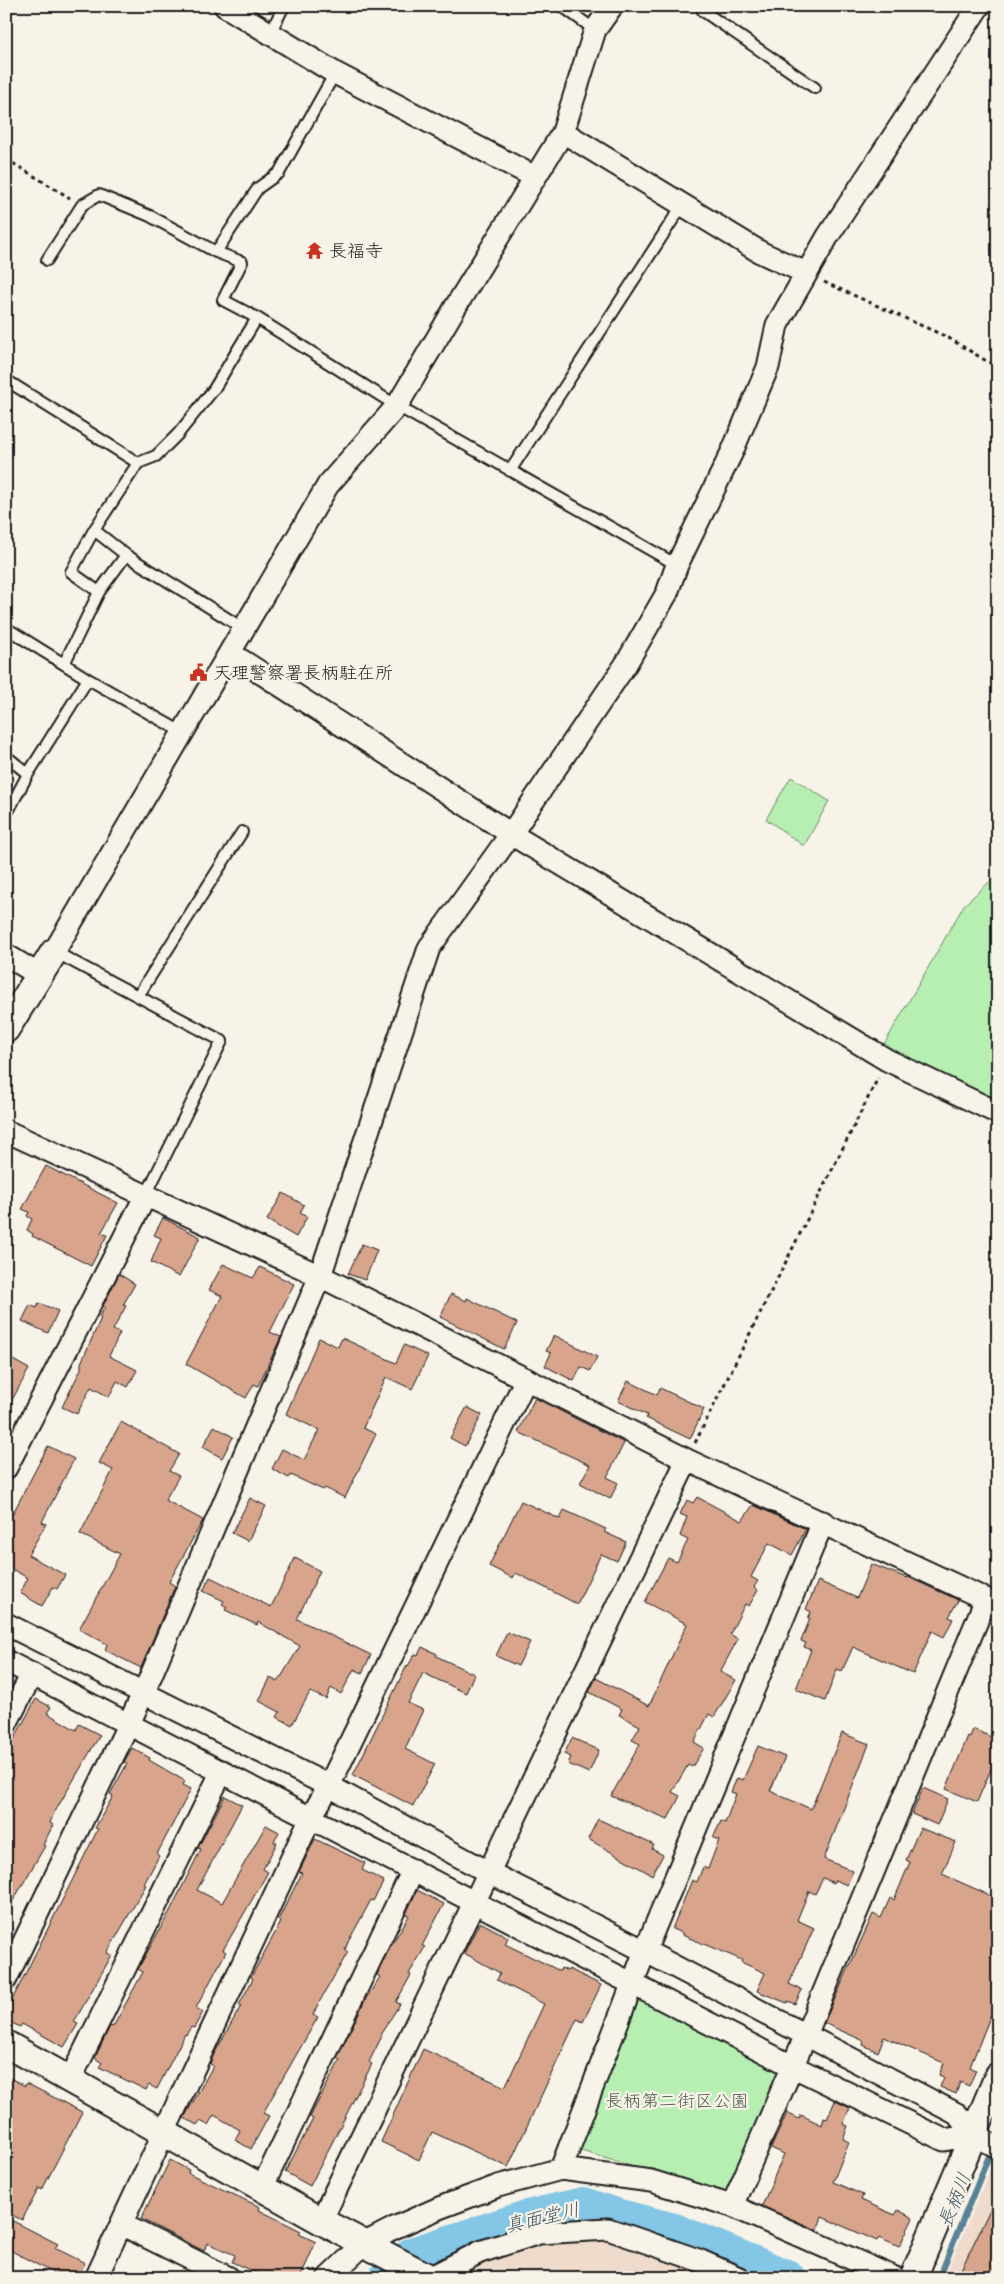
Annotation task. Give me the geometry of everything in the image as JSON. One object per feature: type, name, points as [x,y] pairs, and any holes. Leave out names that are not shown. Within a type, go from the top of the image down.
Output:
[{"type":"street","points":[[224,6],[335,73],[535,177]]},
{"type":"street","points":[[6,1029],[54,952],[328,484],[397,406],[563,132],[595,30],[612,6]]},
{"type":"street","points":[[6,1979],[144,1692],[320,1276],[429,948],[511,834],[626,664],[667,593],[677,565],[732,452],[768,367],[777,325],[806,274],[979,6]]},
{"type":"street","points":[[563,132],[760,252],[806,274]]},
{"type":"street","points":[[230,653],[511,834],[887,1060],[998,1113]]},
{"type":"street","points":[[6,955],[39,975]]},
{"type":"street","points":[[6,1131],[320,1276],[687,1460],[992,1602],[732,2206]]},
{"type":"street","points":[[6,1468],[146,1195]]},
{"type":"street","points":[[96,2278],[311,1817],[329,1786],[526,1379]]},
{"type":"street","points":[[321,2221],[687,1460]]},
{"type":"street","points":[[562,2169],[645,1951],[823,1522]]},
{"type":"street","points":[[6,1624],[329,1786],[488,1872],[645,1951],[957,2114],[973,2135],[998,2147]]},
{"type":"street","points":[[6,1661],[792,2066],[944,2140],[973,2135]]},
{"type":"street","points":[[6,1724],[32,1674]]},
{"type":"street","points":[[70,2080],[222,1771]]},
{"type":"street","points":[[262,2188],[413,1870]]},
{"type":"street","points":[[6,2044],[321,2221],[428,2277],[480,2252],[539,2233],[608,2229],[701,2261],[739,2278]]},
{"type":"street","points":[[913,2278],[998,2076]]},
{"type":"street","points":[[328,2278],[371,2246],[440,2208],[498,2186],[562,2169],[651,2181],[732,2206],[895,2278]]},
{"type":"street","points":[[121,2224],[229,2278]]},
{"type":"lane","points":[[270,33],[284,6]]},
{"type":"lane","points":[[562,6],[595,30]]},
{"type":"lane","points":[[704,6],[703,12],[815,88]]},
{"type":"lane","points":[[216,252],[258,188],[279,173],[335,73]]},
{"type":"lane","points":[[47,260],[82,205],[99,195],[150,216],[216,252],[242,262],[223,300],[257,318],[397,406],[677,565]]},
{"type":"lane","points":[[510,471],[683,204]]},
{"type":"lane","points":[[99,592],[71,572],[94,530],[138,463],[156,456],[184,426],[214,389],[257,318]]},
{"type":"lane","points":[[6,380],[138,463]]},
{"type":"lane","points":[[94,530],[126,555],[244,629]]},
{"type":"lane","points":[[64,664],[99,592],[126,555]]},
{"type":"lane","points":[[6,628],[88,679],[182,732]]},
{"type":"lane","points":[[6,815],[28,774],[88,679]]},
{"type":"lane","points":[[6,756],[28,774]]},
{"type":"lane","points":[[138,996],[242,832]]},
{"type":"lane","points":[[54,952],[222,1041],[146,1195]]},
{"type":"path","points":[[6,159],[82,205]]},
{"type":"path","points":[[806,274],[947,337],[998,368]]},
{"type":"path","points":[[687,1460],[887,1060]]},
{"type":"shaded area","points":[[994,2161],[998,2163],[998,2278],[944,2278]]},
{"type":"shaded area","points":[[595,2237],[666,2254],[720,2278],[470,2278],[455,2270],[520,2243]]},
{"type":"green space","points":[[791,777],[829,801],[804,846],[766,819]]},
{"type":"green space","points":[[998,874],[998,1113],[878,1055],[964,905]]},
{"type":"green space","name":"長柄第二街区公園","points":[[638,1997],[781,2070],[726,2195],[575,2149]]},
{"type":"building","points":[[46,1166],[118,1203],[101,1233],[107,1235],[91,1266],[32,1236],[33,1234],[27,1230],[32,1219],[27,1216],[29,1212],[22,1209]]},
{"type":"building","points":[[283,1193],[304,1205],[300,1213],[307,1217],[296,1237],[267,1220]]},
{"type":"building","points":[[163,1218],[200,1237],[179,1277],[151,1262],[161,1238],[154,1235]]},
{"type":"building","points":[[362,1244],[377,1250],[365,1280],[348,1274]]},
{"type":"building","points":[[223,1264],[253,1278],[260,1267],[294,1284],[270,1332],[281,1337],[258,1386],[254,1384],[246,1398],[186,1364],[222,1296],[209,1290]]},
{"type":"building","points":[[119,1274],[135,1284],[123,1305],[126,1306],[113,1330],[120,1333],[109,1356],[137,1370],[128,1387],[117,1381],[109,1397],[91,1387],[77,1414],[62,1407],[81,1369],[81,1363],[101,1318],[99,1317],[105,1307],[103,1306]]},
{"type":"building","points":[[451,1294],[466,1301],[467,1298],[517,1323],[504,1349],[440,1317]]},
{"type":"building","points":[[39,1303],[58,1311],[48,1333],[22,1321],[30,1305],[37,1308]]},
{"type":"building","points":[[554,1335],[597,1357],[590,1371],[581,1367],[574,1381],[545,1366],[551,1353],[546,1351]]},
{"type":"building","points":[[319,1338],[338,1347],[342,1338],[396,1363],[404,1345],[428,1356],[412,1389],[386,1377],[363,1428],[376,1434],[345,1498],[291,1475],[289,1478],[272,1469],[282,1449],[304,1460],[319,1430],[286,1414]]},
{"type":"building","points":[[6,1356],[29,1369],[6,1411]]},
{"type":"building","points":[[628,1381],[657,1395],[660,1388],[704,1409],[690,1439],[646,1418],[647,1415],[618,1401]]},
{"type":"building","points":[[535,1398],[624,1443],[607,1477],[618,1483],[610,1499],[580,1483],[590,1465],[518,1432]]},
{"type":"building","points":[[467,1407],[482,1415],[465,1446],[450,1438]]},
{"type":"building","points":[[121,1422],[179,1454],[169,1471],[179,1476],[165,1500],[203,1520],[169,1582],[175,1586],[141,1668],[105,1650],[107,1644],[79,1629],[120,1554],[80,1534],[113,1470],[99,1463]]},
{"type":"building","points":[[214,1426],[233,1437],[222,1458],[203,1447]]},
{"type":"building","points":[[48,1446],[74,1459],[42,1522],[46,1524],[28,1555],[65,1575],[57,1589],[53,1587],[42,1606],[20,1593],[28,1578],[6,1566],[6,1512],[12,1515]]},
{"type":"building","points":[[697,1497],[742,1521],[753,1505],[806,1529],[792,1555],[769,1543],[751,1577],[758,1581],[754,1587],[758,1590],[749,1606],[745,1604],[730,1634],[738,1639],[720,1672],[736,1680],[714,1717],[709,1714],[694,1742],[704,1748],[692,1767],[688,1765],[672,1792],[680,1796],[668,1819],[611,1796],[640,1744],[632,1740],[640,1726],[619,1715],[622,1709],[589,1692],[596,1678],[649,1706],[687,1624],[645,1602],[668,1558],[677,1562],[688,1540],[680,1536],[687,1517],[680,1514],[687,1500],[693,1503]]},
{"type":"building","points":[[250,1498],[266,1506],[248,1541],[232,1533]]},
{"type":"building","points":[[521,1501],[560,1519],[564,1510],[606,1529],[604,1532],[626,1542],[617,1561],[601,1554],[577,1604],[516,1573],[513,1578],[489,1566]]},
{"type":"building","points":[[295,1558],[320,1571],[297,1619],[371,1655],[362,1673],[354,1669],[341,1694],[331,1688],[326,1699],[310,1692],[292,1725],[277,1717],[280,1712],[259,1701],[270,1678],[278,1682],[300,1646],[258,1622],[257,1625],[225,1610],[227,1607],[222,1604],[224,1601],[203,1591],[210,1577],[271,1607]]},
{"type":"building","points":[[871,1564],[908,1577],[958,1600],[949,1617],[953,1619],[944,1637],[932,1631],[913,1674],[853,1647],[842,1671],[837,1669],[825,1701],[796,1689],[811,1650],[804,1647],[806,1643],[801,1641],[810,1619],[808,1618],[811,1612],[806,1609],[818,1581],[857,1598]]},
{"type":"building","points":[[507,1632],[530,1642],[518,1666],[496,1656]]},
{"type":"building","points":[[422,1647],[437,1654],[436,1656],[474,1674],[466,1693],[423,1673],[408,1703],[423,1710],[405,1749],[435,1764],[413,1806],[353,1775],[407,1665],[415,1654],[418,1655]]},
{"type":"building","points":[[36,1699],[51,1707],[47,1713],[76,1730],[79,1724],[100,1735],[53,1815],[50,1823],[53,1825],[43,1845],[45,1846],[6,1913],[6,1762],[12,1752],[8,1750]]},
{"type":"building","points":[[973,1729],[998,1740],[998,1753],[977,1802],[946,1789],[968,1736],[970,1737]]},
{"type":"building","points":[[842,1733],[869,1744],[824,1859],[853,1871],[847,1885],[835,1880],[834,1883],[823,1878],[815,1894],[809,1891],[797,1920],[814,1928],[789,1984],[802,1990],[795,2004],[788,2001],[787,2003],[757,1991],[765,1973],[741,1962],[742,1960],[672,1929],[692,1880],[697,1882],[703,1867],[708,1869],[719,1840],[713,1838],[721,1821],[725,1823],[736,1794],[731,1792],[737,1778],[743,1780],[758,1746],[785,1757],[770,1791],[811,1809]]},
{"type":"building","points":[[572,1738],[599,1750],[589,1773],[568,1764],[571,1757],[564,1754]]},
{"type":"building","points":[[132,1748],[185,1781],[183,1785],[191,1789],[157,1854],[159,1856],[144,1884],[146,1885],[107,1953],[112,1955],[74,2022],[78,2024],[64,2047],[22,2024],[20,2027],[6,2020],[6,2012],[98,1829],[95,1828],[113,1796],[110,1794],[127,1764],[124,1762]]},
{"type":"building","points":[[923,1788],[948,1799],[937,1825],[912,1814]]},
{"type":"building","points":[[225,1796],[242,1805],[197,1890],[222,1903],[266,1825],[279,1832],[274,1842],[277,1843],[263,1869],[268,1872],[223,1950],[226,1952],[196,2008],[203,2012],[194,2028],[191,2027],[185,2034],[157,2089],[149,2085],[146,2090],[99,2067],[102,2063],[95,2058],[110,2026],[113,2027],[143,1972],[138,1969],[170,1911],[201,1849],[198,1848]]},
{"type":"building","points":[[598,1819],[654,1845],[652,1849],[663,1855],[652,1875],[588,1839]]},
{"type":"building","points":[[920,1828],[956,1842],[942,1874],[998,1899],[998,1997],[970,2067],[976,2070],[969,2086],[960,2082],[956,2094],[940,2087],[944,2077],[939,2075],[944,2063],[884,2037],[878,2052],[863,2045],[864,2041],[824,2023],[873,1914],[881,1918],[890,1898],[894,1900],[910,1862],[906,1860]]},
{"type":"building","points":[[315,1839],[365,1863],[362,1870],[384,1881],[373,1901],[371,1900],[348,1942],[345,1950],[348,1952],[313,2015],[318,2017],[263,2113],[269,2116],[251,2149],[235,2140],[240,2130],[214,2115],[208,2125],[200,2121],[197,2125],[184,2118],[213,2066],[210,2064],[213,2056],[241,2006],[239,2005],[253,1979],[251,1977],[280,1924],[281,1921],[278,1920],[302,1873],[299,1872]]},
{"type":"building","points":[[417,1890],[444,1904],[422,1946],[425,1947],[409,1974],[411,1975],[396,2002],[400,2004],[380,2035],[382,2036],[369,2062],[372,2064],[310,2186],[285,2172],[313,2119],[310,2117],[340,2060],[337,2058],[365,2000],[380,1977],[377,1975],[390,1947],[409,1916],[406,1914]]},
{"type":"building","points":[[480,1922],[508,1937],[505,1944],[560,1971],[561,1968],[568,1971],[569,1969],[601,1985],[583,2022],[577,2019],[508,2167],[432,2132],[419,2160],[381,2142],[423,2049],[505,2087],[544,2004],[497,1980],[500,1973],[464,1953]]},
{"type":"building","points":[[6,2076],[25,2086],[26,2083],[82,2112],[42,2190],[39,2188],[22,2220],[6,2212]]},
{"type":"building","points":[[835,2101],[850,2108],[843,2124],[848,2126],[843,2139],[849,2142],[833,2182],[863,2195],[861,2200],[895,2215],[898,2210],[913,2218],[899,2247],[879,2238],[877,2241],[822,2217],[817,2230],[762,2206],[784,2154],[771,2148],[787,2113],[799,2119],[801,2115],[822,2125],[824,2118],[827,2119]]},
{"type":"building","points":[[170,2160],[189,2170],[188,2173],[260,2207],[259,2210],[301,2231],[299,2234],[316,2242],[300,2278],[267,2278],[232,2262],[235,2255],[207,2243],[204,2251],[141,2219]]},
{"type":"building","points":[[998,2193],[998,2268],[993,2278],[957,2278]]},
{"type":"building","points":[[13,2221],[58,2244],[55,2248],[85,2263],[77,2278],[51,2278],[53,2273],[6,2248],[6,2234]]},
{"type":"waterway","name":"長柄川","points":[[939,2278],[998,2134]]},
{"type":"waterway","name":"真面堂川","points":[[386,2278],[412,2255],[527,2218],[583,2205],[619,2217],[674,2231],[788,2278]]},
{"type":"place","name":"長福寺","points":[[315,251]]},
{"type":"place","name":"天理警察署長柄駐在所","points":[[199,673]]}]
